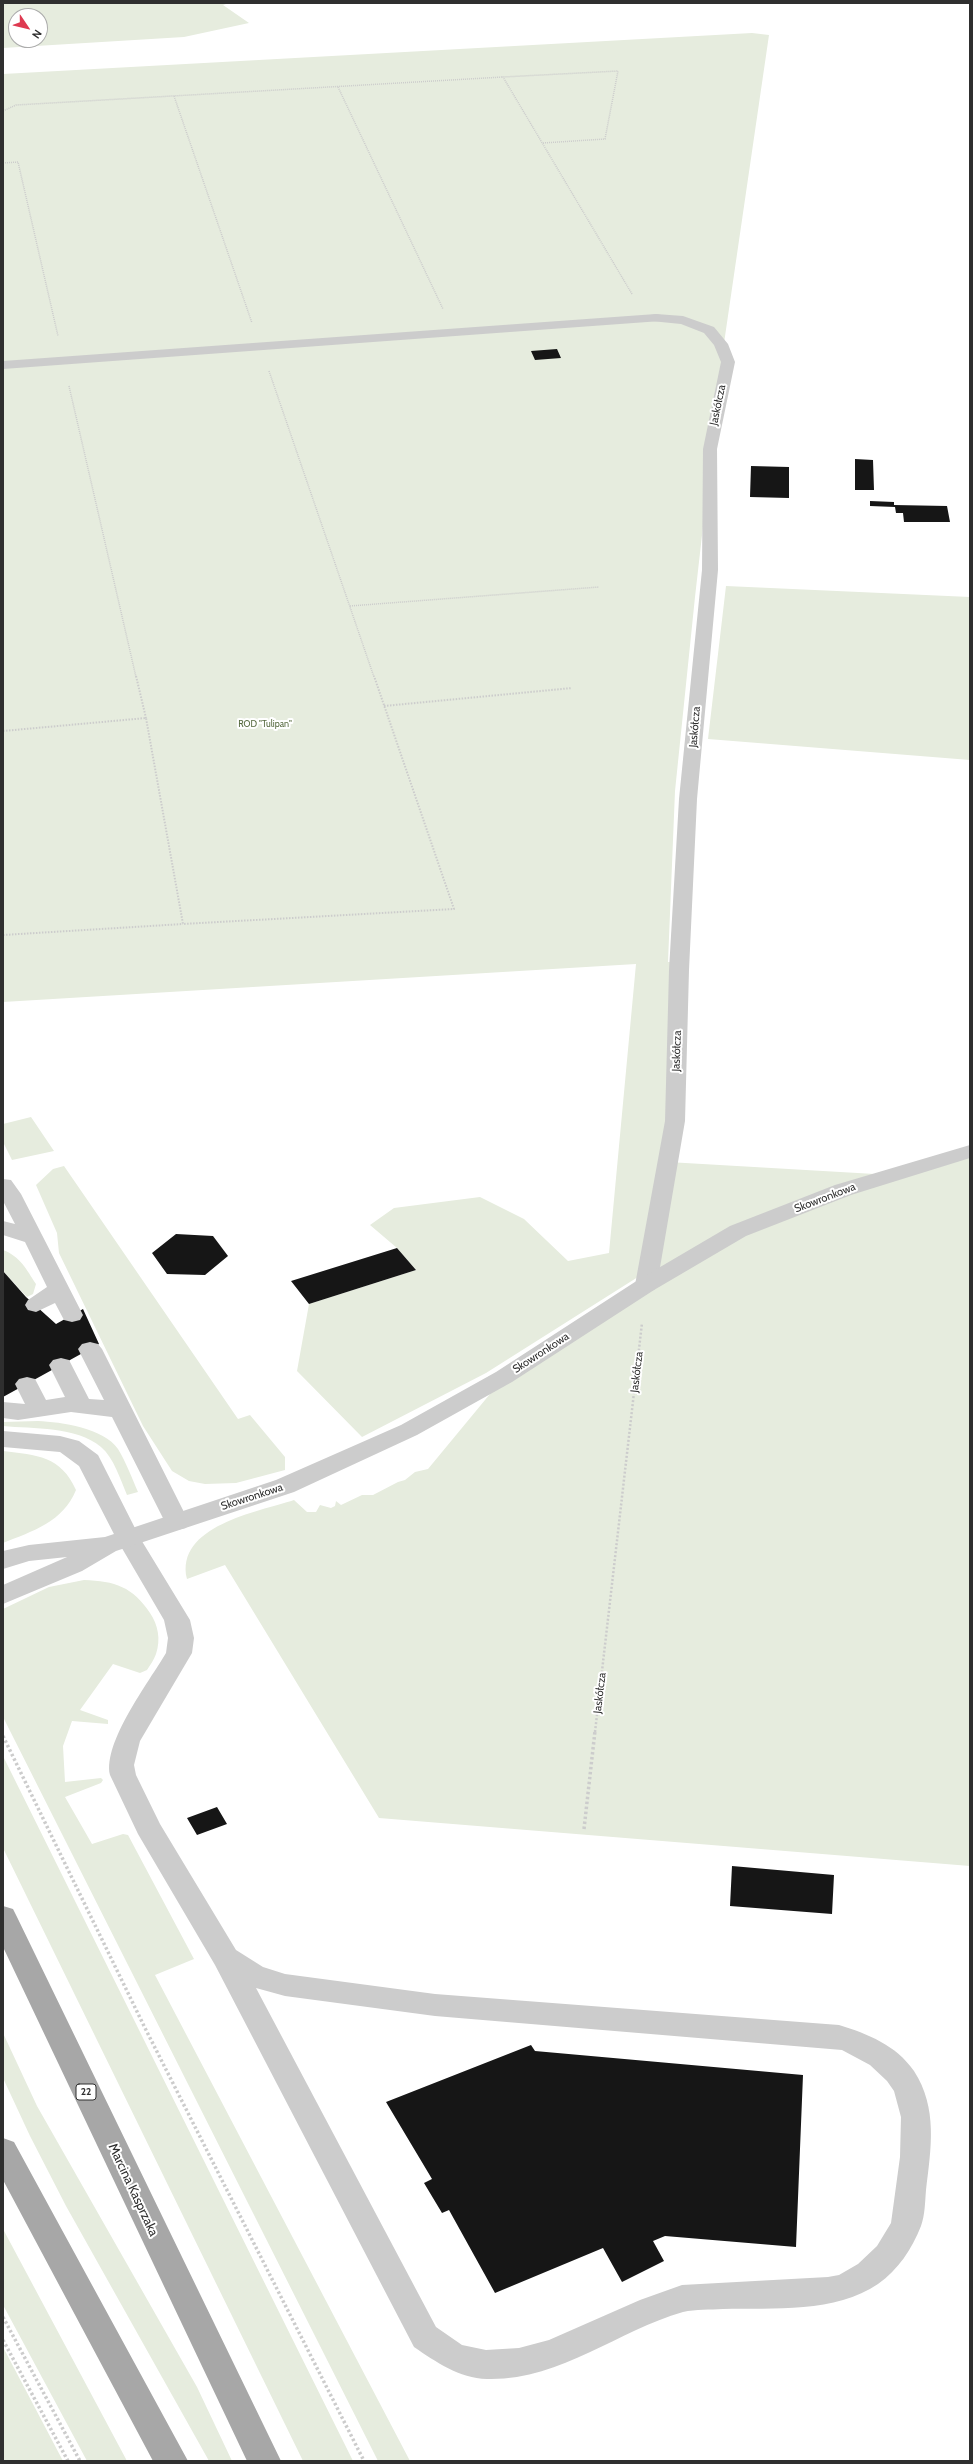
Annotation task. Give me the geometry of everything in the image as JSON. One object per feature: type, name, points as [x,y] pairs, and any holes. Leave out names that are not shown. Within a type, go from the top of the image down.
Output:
[{"type":"main road","name":"Marcina Kasprzaka","points":[[3,1917],[264,2461]]},
{"type":"main road","points":[[3,2151],[80,2297],[171,2461]]},
{"type":"street","name":"Jaskółcza","points":[[3,365],[650,319],[685,321],[709,330],[721,344],[728,362],[710,449],[710,570],[688,799],[679,970],[675,1121],[646,1285]]},
{"type":"street","name":"Skowronkowa","points":[[3,1560],[29,1553],[118,1541],[285,1486],[409,1430],[504,1377],[646,1285],[738,1231],[843,1190],[970,1151]]},
{"type":"street","points":[[3,1185],[10,1194],[34,1238],[72,1315]]},
{"type":"street","points":[[3,1228],[22,1232],[34,1238]]},
{"type":"street","points":[[36,1305],[54,1294],[59,1286]]},
{"type":"street","points":[[90,1349],[119,1410],[177,1522]]},
{"type":"street","points":[[61,1365],[81,1406]]},
{"type":"street","points":[[26,1384],[39,1409]]},
{"type":"street","points":[[3,1410],[13,1413],[61,1405],[119,1410]]},
{"type":"street","points":[[3,1439],[60,1444],[80,1452],[95,1469],[118,1541],[177,1620],[181,1638],[179,1653],[127,1741],[121,1765],[148,1827],[226,1958],[425,2337],[440,2351],[452,2358],[481,2364],[511,2364],[542,2358],[683,2298],[822,2291],[845,2287],[864,2277],[883,2262],[897,2244],[906,2225],[916,2147],[916,2118],[909,2092],[901,2077],[888,2064],[872,2051],[852,2040],[832,2036],[435,2004],[300,1987],[254,1976],[226,1958]]},
{"type":"street","name":"Skowronkowa","points":[[3,1595],[73,1565],[118,1541]]},
{"type":"path","points":[[3,111],[16,105],[618,71],[605,139],[543,143]]},
{"type":"path","points":[[503,77],[642,310],[650,319]]},
{"type":"path","points":[[338,87],[454,333]]},
{"type":"path","points":[[3,935],[454,909],[174,96]]},
{"type":"path","points":[[3,162],[18,162],[146,718],[183,924]]},
{"type":"path","points":[[350,606],[599,587]]},
{"type":"path","points":[[384,706],[572,688]]},
{"type":"path","points":[[3,731],[146,718]]},
{"type":"path","name":"Jaskółcza","points":[[584,1829],[646,1285]]},
{"type":"path","points":[[3,1736],[144,2026],[364,2461]]},
{"type":"path","points":[[3,2318],[80,2461]]},
{"type":"path","points":[[3,2340],[68,2461]]},
{"type":"green space","points":[[3,3],[229,3],[223,5],[249,23],[184,37],[48,45],[48,8],[8,8],[8,48],[3,48]]},
{"type":"green space","name":"ROD \"Tulipan\"","points":[[752,33],[769,35],[723,350],[675,791],[668,962],[679,962],[668,1162],[892,1175],[970,1151],[970,1866],[379,1818],[225,1565],[187,1579],[187,1561],[193,1546],[206,1534],[222,1524],[241,1516],[294,1500],[307,1512],[316,1512],[320,1505],[331,1508],[335,1506],[336,1501],[341,1505],[362,1495],[373,1495],[405,1480],[415,1472],[428,1469],[504,1377],[646,1285],[649,1270],[486,1373],[362,1437],[297,1371],[309,1304],[416,1270],[397,1248],[370,1225],[394,1208],[480,1197],[524,1219],[568,1261],[609,1253],[636,964],[3,1002],[3,74]]},
{"type":"green space","points":[[726,586],[970,597],[970,760],[708,739]]},
{"type":"green space","points":[[31,1117],[54,1151],[12,1160],[3,1142],[3,1124]]},
{"type":"green space","points":[[64,1166],[238,1419],[250,1415],[285,1457],[285,1470],[236,1483],[205,1484],[189,1481],[172,1471],[143,1426],[59,1253],[57,1233],[36,1185],[53,1169]]},
{"type":"green space","points":[[3,1250],[14,1256],[26,1268],[36,1284],[33,1294],[27,1297],[3,1271]]},
{"type":"green space","points":[[38,1421],[70,1425],[93,1431],[103,1436],[118,1449],[138,1492],[127,1495],[110,1457],[101,1447],[91,1440],[67,1432],[41,1428],[3,1426],[3,1422]]},
{"type":"green space","points":[[3,1451],[27,1454],[47,1459],[63,1470],[76,1490],[70,1501],[55,1518],[36,1529],[3,1543]]},
{"type":"green space","points":[[84,1580],[114,1584],[130,1591],[137,1597],[144,1604],[155,1622],[158,1632],[158,1648],[147,1670],[140,1673],[113,1664],[80,1710],[108,1720],[108,1724],[72,1721],[63,1746],[65,1782],[101,1778],[103,1780],[101,1783],[65,1797],[92,1844],[123,1834],[128,1835],[194,1959],[155,1975],[410,2461],[378,2461],[3,1717],[3,1609],[49,1587]]},
{"type":"green space","points":[[3,1756],[353,2461],[303,2461],[3,1848]]},
{"type":"green space","points":[[3,2033],[37,2106],[197,2387],[232,2461],[209,2461],[66,2206],[30,2136],[3,2078]]},
{"type":"green space","points":[[3,2229],[127,2461],[87,2461],[3,2305]]},
{"type":"green space","points":[[3,2347],[63,2461],[3,2461]]},
{"type":"building","points":[[557,349],[561,358],[535,360],[531,351]]},
{"type":"building","points":[[855,459],[873,460],[874,490],[855,490]]},
{"type":"building","points":[[751,466],[789,467],[789,498],[750,497]]},
{"type":"building","points":[[870,501],[894,502],[894,505],[947,506],[950,522],[904,522],[903,513],[896,513],[895,507],[870,506]]},
{"type":"building","points":[[176,1234],[213,1236],[228,1256],[205,1275],[167,1274],[152,1253]]},
{"type":"building","points":[[397,1248],[416,1270],[309,1304],[291,1281]]},
{"type":"building","points":[[3,1271],[26,1297],[56,1324],[83,1309],[99,1344],[3,1397]]},
{"type":"building","points":[[217,1807],[227,1824],[197,1835],[187,1818]]},
{"type":"building","points":[[732,1866],[834,1875],[832,1914],[730,1906]]},
{"type":"building","points":[[531,2045],[535,2051],[803,2075],[796,2247],[665,2236],[653,2241],[664,2261],[622,2282],[603,2248],[495,2293],[449,2210],[442,2213],[424,2183],[432,2179],[386,2102]]}]
